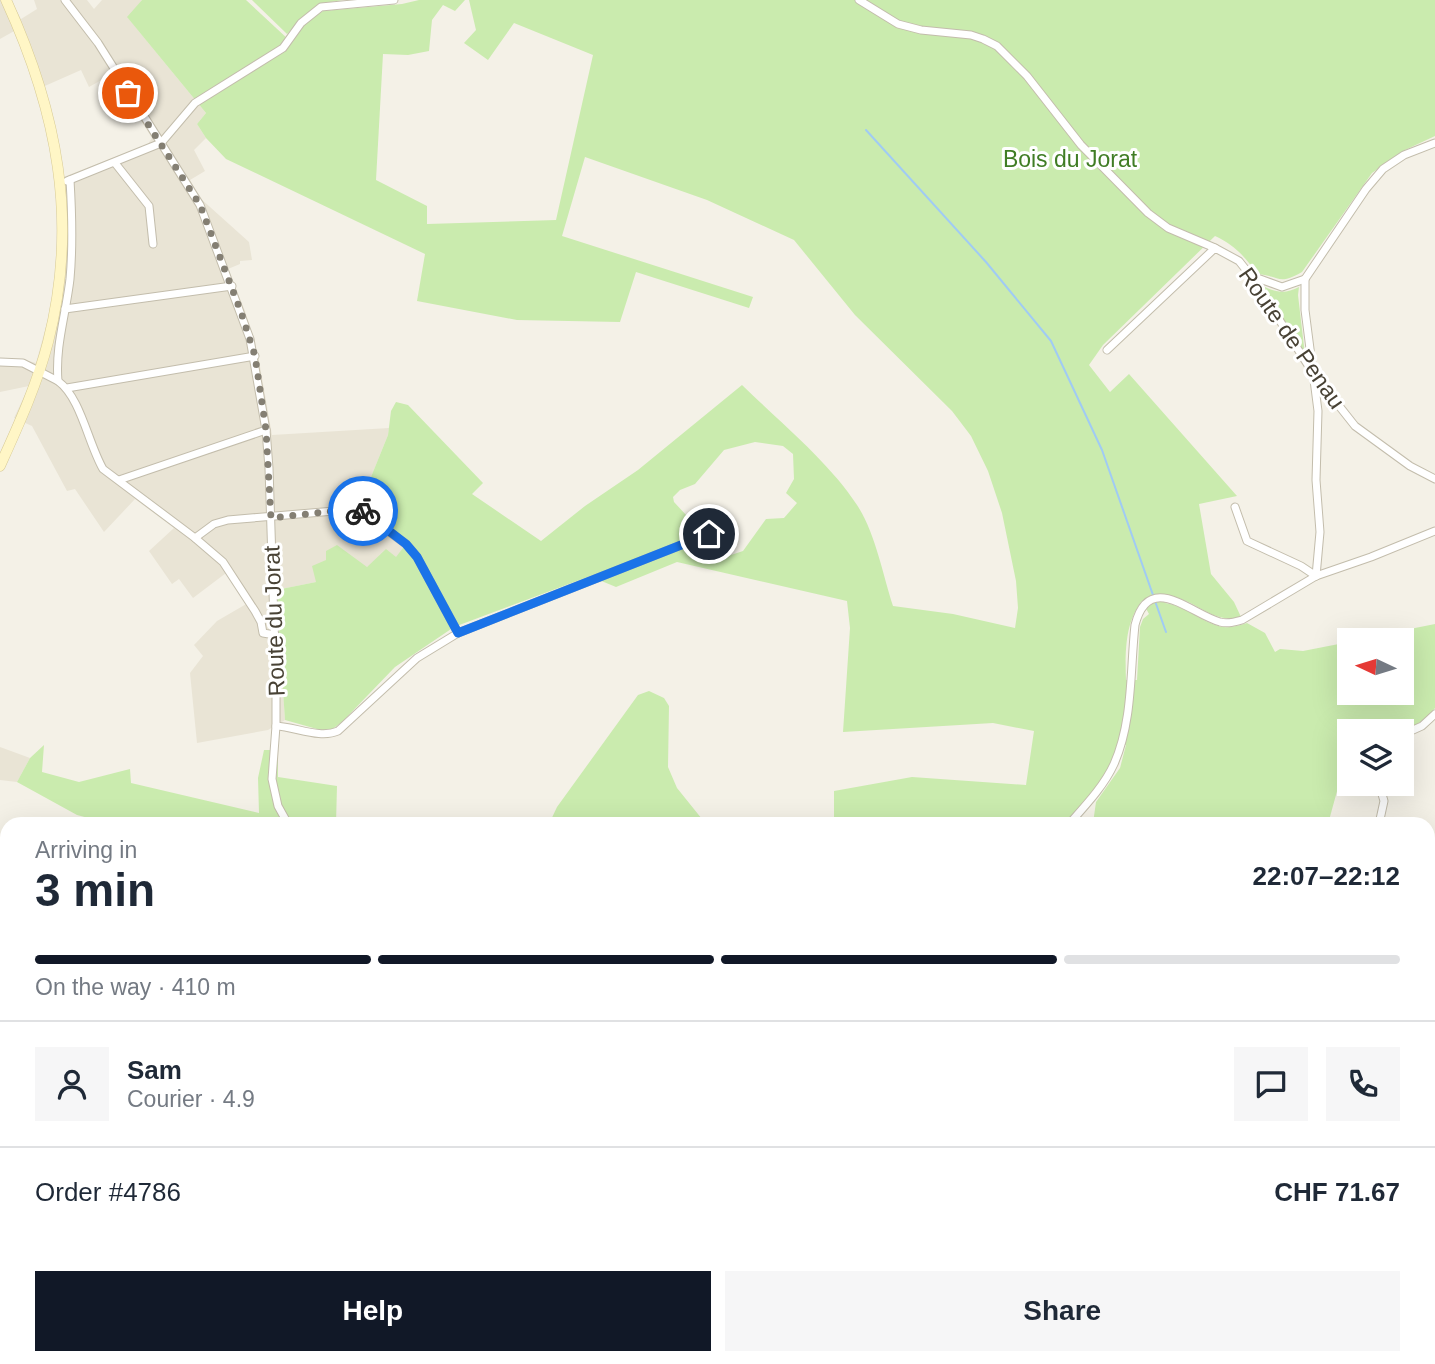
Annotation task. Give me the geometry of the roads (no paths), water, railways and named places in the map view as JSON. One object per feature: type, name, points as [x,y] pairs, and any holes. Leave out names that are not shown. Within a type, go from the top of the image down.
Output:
[{"type":"main road","points":[[0,466],[48,342],[60,279],[65,181],[41,87],[6,0]]},
{"type":"street","name":"Route du Jorat","points":[[65,0],[98,43],[200,205],[232,286],[255,356],[266,430],[271,518],[276,726],[272,786],[284,817]]},
{"type":"street","points":[[58,381],[57,349],[65,309],[72,244],[65,181],[161,143],[195,103],[283,48],[301,23],[321,7],[394,0]]},
{"type":"street","name":"Route de Penau","points":[[859,0],[898,24],[921,30],[971,35],[997,46],[1027,76],[1081,145],[1148,213],[1168,228],[1239,261],[1313,373],[1355,426],[1410,466],[1435,479]]},
{"type":"street","points":[[1315,576],[1320,532],[1316,480],[1318,411],[1304,303],[1305,279],[1383,169],[1404,155],[1435,143]]},
{"type":"street","points":[[115,163],[149,206],[153,244]]},
{"type":"street","name":"Route de Penau","points":[[1107,349],[1215,248]]},
{"type":"street","points":[[1254,280],[1261,279],[1282,287],[1305,279]]},
{"type":"street","points":[[65,309],[232,286]]},
{"type":"street","points":[[67,388],[255,356]]},
{"type":"street","points":[[0,362],[20,362],[39,370],[67,388],[103,469],[195,538],[230,570],[261,621],[262,633],[275,635]]},
{"type":"street","points":[[119,480],[266,430]]},
{"type":"street","points":[[1235,506],[1247,541],[1301,566],[1315,576]]},
{"type":"street","points":[[195,538],[219,522],[351,509],[363,511],[406,544],[417,557],[458,633]]},
{"type":"street","points":[[1075,817],[1114,764],[1125,728],[1135,625],[1144,606],[1161,598],[1185,604],[1218,621],[1242,620],[1315,576],[1371,557],[1435,530]]},
{"type":"street","points":[[276,726],[296,727],[324,734],[338,731],[417,658],[458,633],[709,534]]},
{"type":"street","points":[[1414,730],[1435,714]]},
{"type":"street","points":[[1381,817],[1383,796]]},
{"type":"waterway","points":[[866,130],[986,262],[1051,341],[1102,450],[1153,595]]},
{"type":"waterway","points":[[1155,601],[1166,632]]},
{"type":"park label","name":"Bois du Jorat","points":[[1070,159]]}]
